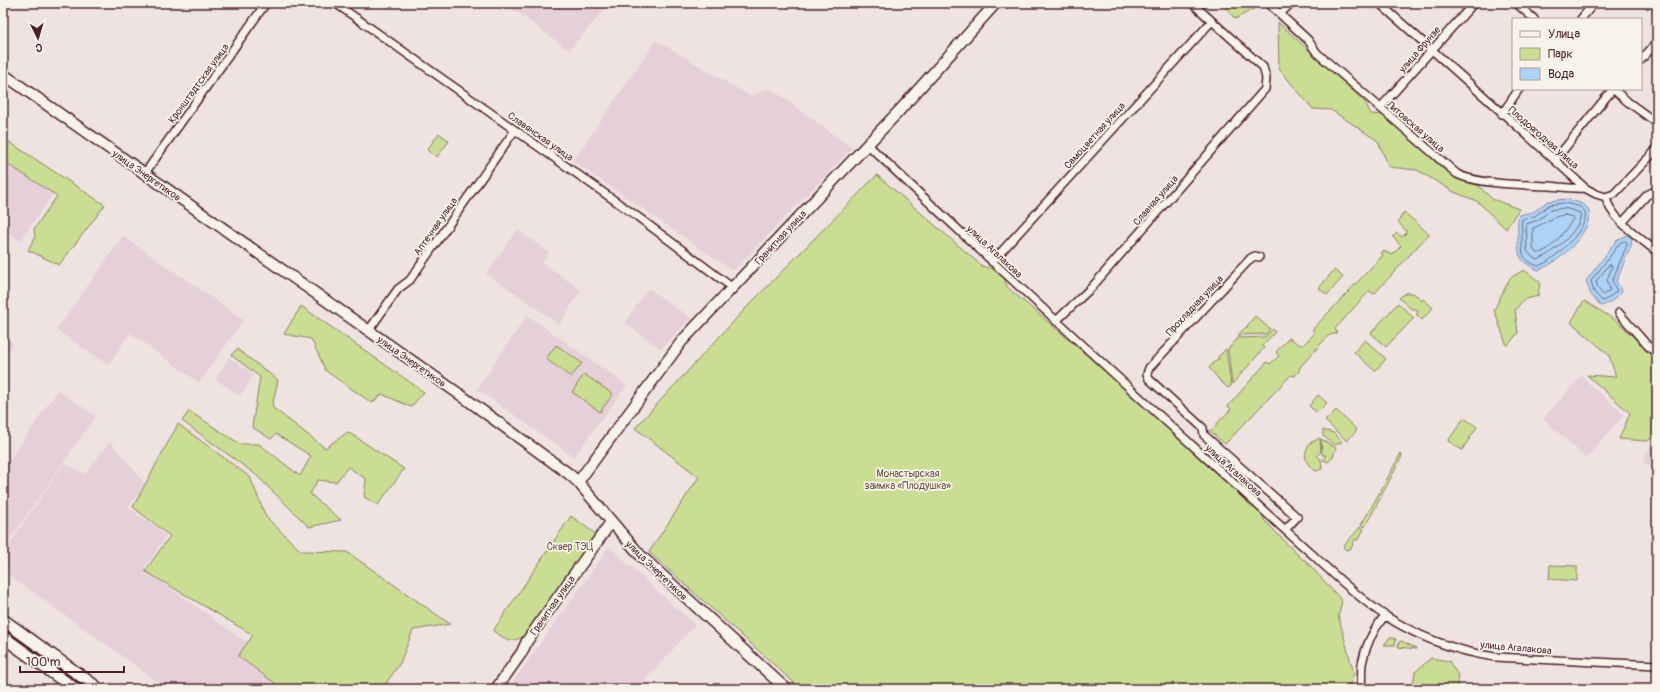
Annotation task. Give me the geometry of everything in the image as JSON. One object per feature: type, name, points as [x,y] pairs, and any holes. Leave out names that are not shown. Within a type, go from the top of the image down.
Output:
[{"type":"main road","points":[[3,620],[99,689]]},
{"type":"main road","points":[[3,637],[75,689]]},
{"type":"street","name":"Кронштадтская улица","points":[[145,173],[266,3]]},
{"type":"street","name":"Славянская улица","points":[[335,3],[638,217],[734,288]]},
{"type":"street","name":"Гранитная улица","points":[[578,482],[682,341],[734,288],[996,3]]},
{"type":"street","points":[[1192,3],[1211,22]]},
{"type":"street","name":"Литовская улица","points":[[1268,3],[1308,40],[1316,53],[1457,174],[1463,177],[1520,184],[1572,189],[1586,188]]},
{"type":"street","points":[[1280,14],[1291,3]]},
{"type":"street","name":"Плодоягодная улица","points":[[1379,3],[1586,188],[1596,194],[1606,197]]},
{"type":"street","name":"улица Фрунзе","points":[[1380,108],[1474,3]]},
{"type":"street","points":[[1516,3],[1533,18]]},
{"type":"street","points":[[1582,18],[1594,3]]},
{"type":"street","name":"Славная улица","points":[[1056,321],[1092,287],[1265,89],[1266,78],[1263,67],[1211,22]]},
{"type":"street","name":"Самоцветная улица","points":[[992,262],[1211,22]]},
{"type":"street","points":[[1642,59],[1657,42]]},
{"type":"street","name":"улица Энергетиков","points":[[3,74],[475,405],[578,482],[611,522],[649,564],[779,687]]},
{"type":"street","points":[[1502,114],[1518,90]]},
{"type":"street","points":[[1555,160],[1612,90]]},
{"type":"street","points":[[1614,90],[1628,102],[1657,122]]},
{"type":"street","name":"Аптечная улица","points":[[369,330],[398,289],[410,280],[516,130]]},
{"type":"street","name":"улица Агалакова","points":[[867,144],[992,262],[1285,530],[1355,593],[1385,615],[1415,632],[1435,641],[1477,654],[1502,657],[1657,665]]},
{"type":"street","points":[[1657,149],[1614,194],[1606,197],[1610,209],[1657,252]]},
{"type":"street","points":[[1623,222],[1647,195],[1657,190]]},
{"type":"street","name":"Прохладная улица","points":[[1259,257],[1251,258],[1154,363],[1147,374],[1149,379],[1203,428],[1204,435],[1297,517],[1285,530]]},
{"type":"street","points":[[1619,313],[1657,354]]},
{"type":"street","name":"Гранитная улица","points":[[496,689],[522,652],[531,636],[611,522]]},
{"type":"street","points":[[1361,689],[1364,653],[1378,625],[1385,615]]},
{"type":"shaded area","points":[[504,3],[598,3],[606,8],[569,50]]},
{"type":"shaded area","points":[[656,40],[750,96],[770,88],[852,148],[733,271],[573,161]]},
{"type":"shaded area","points":[[3,160],[53,194],[20,241],[3,229]]},
{"type":"shaded area","points":[[517,230],[549,252],[542,262],[581,290],[559,325],[517,294],[486,274]]},
{"type":"shaded area","points":[[123,236],[244,320],[199,383],[130,333],[108,365],[56,330]]},
{"type":"shaded area","points":[[648,288],[691,318],[661,349],[625,323]]},
{"type":"shaded area","points":[[527,315],[627,385],[574,457],[477,389]]},
{"type":"shaded area","points":[[3,336],[14,344],[3,358]]},
{"type":"shaded area","points":[[229,357],[254,375],[240,396],[215,379]]},
{"type":"shaded area","points":[[1581,376],[1624,415],[1586,458],[1543,419]]},
{"type":"shaded area","points":[[58,390],[96,416],[3,549],[3,469]]},
{"type":"shaded area","points":[[110,441],[146,485],[128,507],[167,535],[144,569],[312,689],[168,689],[3,571],[3,553],[64,463],[85,474]]},
{"type":"shaded area","points":[[1657,442],[1657,469],[1643,463],[1648,449]]},
{"type":"shaded area","points":[[609,547],[695,625],[637,689],[508,689]]},
{"type":"green space","points":[[1200,3],[1257,3],[1259,6],[1235,19],[1222,4]]},
{"type":"green space","points":[[1278,22],[1365,102],[1371,114],[1385,115],[1443,169],[1476,183],[1492,199],[1519,209],[1506,229],[1477,201],[1454,192],[1417,170],[1389,167],[1378,141],[1331,110],[1313,109],[1279,69]]},
{"type":"green space","points":[[439,133],[449,141],[437,157],[427,150]]},
{"type":"green space","points":[[3,138],[105,205],[59,265],[28,250],[35,237],[34,229],[57,196],[3,161]]},
{"type":"green space","name":"Монастырская заимка «Плодушка»","points":[[877,175],[982,266],[993,269],[1004,277],[1007,287],[1109,374],[1208,463],[1237,493],[1263,513],[1264,520],[1302,559],[1305,560],[1342,601],[1338,615],[1354,673],[1348,689],[801,689],[649,552],[699,477],[635,428],[746,308]]},
{"type":"green space","points":[[1404,212],[1429,234],[1374,294],[1369,291],[1335,329],[1337,332],[1329,335],[1300,367],[1295,376],[1291,375],[1225,444],[1210,431],[1231,409],[1228,406],[1267,362],[1270,364],[1279,356],[1276,352],[1289,338],[1298,344],[1303,345],[1315,333],[1312,330],[1383,255],[1381,253],[1383,251],[1392,255],[1401,246],[1393,237],[1397,233],[1402,237],[1407,232],[1398,222]]},
{"type":"green space","points":[[1334,270],[1343,277],[1327,295],[1319,288]]},
{"type":"green space","points":[[1524,270],[1540,282],[1538,296],[1523,300],[1515,310],[1518,333],[1507,346],[1494,310],[1510,278]]},
{"type":"green space","points":[[1406,293],[1413,293],[1420,298],[1419,299],[1421,301],[1423,299],[1433,308],[1422,320],[1416,314],[1418,312],[1417,309],[1411,309],[1399,298]]},
{"type":"green space","points":[[1584,301],[1617,321],[1657,360],[1657,435],[1647,441],[1619,439],[1630,413],[1587,375],[1616,377],[1609,355],[1571,322]]},
{"type":"green space","points":[[1398,303],[1414,318],[1386,347],[1371,333]]},
{"type":"green space","points":[[301,306],[424,392],[411,407],[382,394],[372,403],[326,371],[311,339],[284,334]]},
{"type":"green space","points":[[1255,316],[1270,329],[1266,334],[1238,335],[1246,327],[1248,327],[1247,326]]},
{"type":"green space","points":[[1273,329],[1275,332],[1262,346],[1264,348],[1243,372],[1241,372],[1242,373],[1232,384],[1228,349],[1238,338],[1265,337]]},
{"type":"green space","points":[[1365,340],[1386,359],[1375,371],[1354,352]]},
{"type":"green space","points":[[556,345],[582,363],[571,377],[546,359]]},
{"type":"green space","points":[[237,349],[278,380],[272,407],[325,448],[348,432],[404,469],[378,505],[364,497],[366,479],[348,467],[336,482],[318,480],[310,494],[341,520],[309,527],[255,474],[182,421],[189,411],[240,444],[259,444],[300,476],[311,456],[276,434],[271,439],[252,427],[260,377],[231,355]]},
{"type":"green space","points":[[1226,349],[1231,386],[1228,388],[1209,368],[1217,359],[1219,359],[1218,357]]},
{"type":"green space","points":[[584,374],[613,394],[600,412],[572,392]]},
{"type":"green space","points":[[1318,395],[1327,403],[1317,413],[1309,406]]},
{"type":"green space","points":[[1336,410],[1357,430],[1347,441],[1325,421]]},
{"type":"green space","points":[[1464,418],[1477,427],[1462,450],[1448,441]]},
{"type":"green space","points":[[178,424],[250,477],[266,517],[301,551],[347,552],[450,624],[413,630],[400,663],[382,689],[283,689],[238,656],[253,635],[145,571],[170,536],[133,507]]},
{"type":"green space","points":[[1323,430],[1334,433],[1342,442],[1335,445],[1323,436]]},
{"type":"green space","points":[[1320,438],[1321,451],[1317,456],[1321,459],[1322,469],[1316,471],[1309,466],[1305,455],[1310,443]]},
{"type":"green space","points":[[1321,439],[1336,448],[1333,457],[1328,462],[1323,460],[1326,455],[1322,455]]},
{"type":"green space","points":[[1401,453],[1402,456],[1384,491],[1381,490]]},
{"type":"green space","points":[[1380,492],[1383,493],[1365,527],[1361,525]]},
{"type":"green space","name":"Сквер ТЭЦ","points":[[571,516],[597,535],[525,637],[509,641],[493,631]]},
{"type":"green space","points":[[1360,527],[1364,529],[1358,540],[1356,539],[1350,549],[1346,550],[1343,547]]},
{"type":"green space","points":[[1550,565],[1577,566],[1577,581],[1549,579]]},
{"type":"green space","points":[[3,626],[91,689],[86,689],[3,630]]},
{"type":"green space","points":[[1390,637],[1396,639],[1395,645],[1384,645]]},
{"type":"green space","points":[[1401,641],[1416,649],[1398,647],[1399,642]]},
{"type":"green space","points":[[1431,658],[1449,661],[1459,677],[1456,689],[1412,689],[1415,672]]},
{"type":"green space","points":[[1578,685],[1601,687],[1600,689],[1578,689]]},
{"type":"water","points":[[1566,199],[1581,203],[1588,209],[1588,223],[1578,239],[1564,254],[1538,270],[1523,261],[1519,254],[1519,215],[1533,212],[1548,201]]},
{"type":"water","points":[[1628,235],[1632,238],[1631,246],[1616,282],[1621,288],[1622,292],[1609,303],[1601,306],[1591,295],[1586,281],[1617,240]]}]
